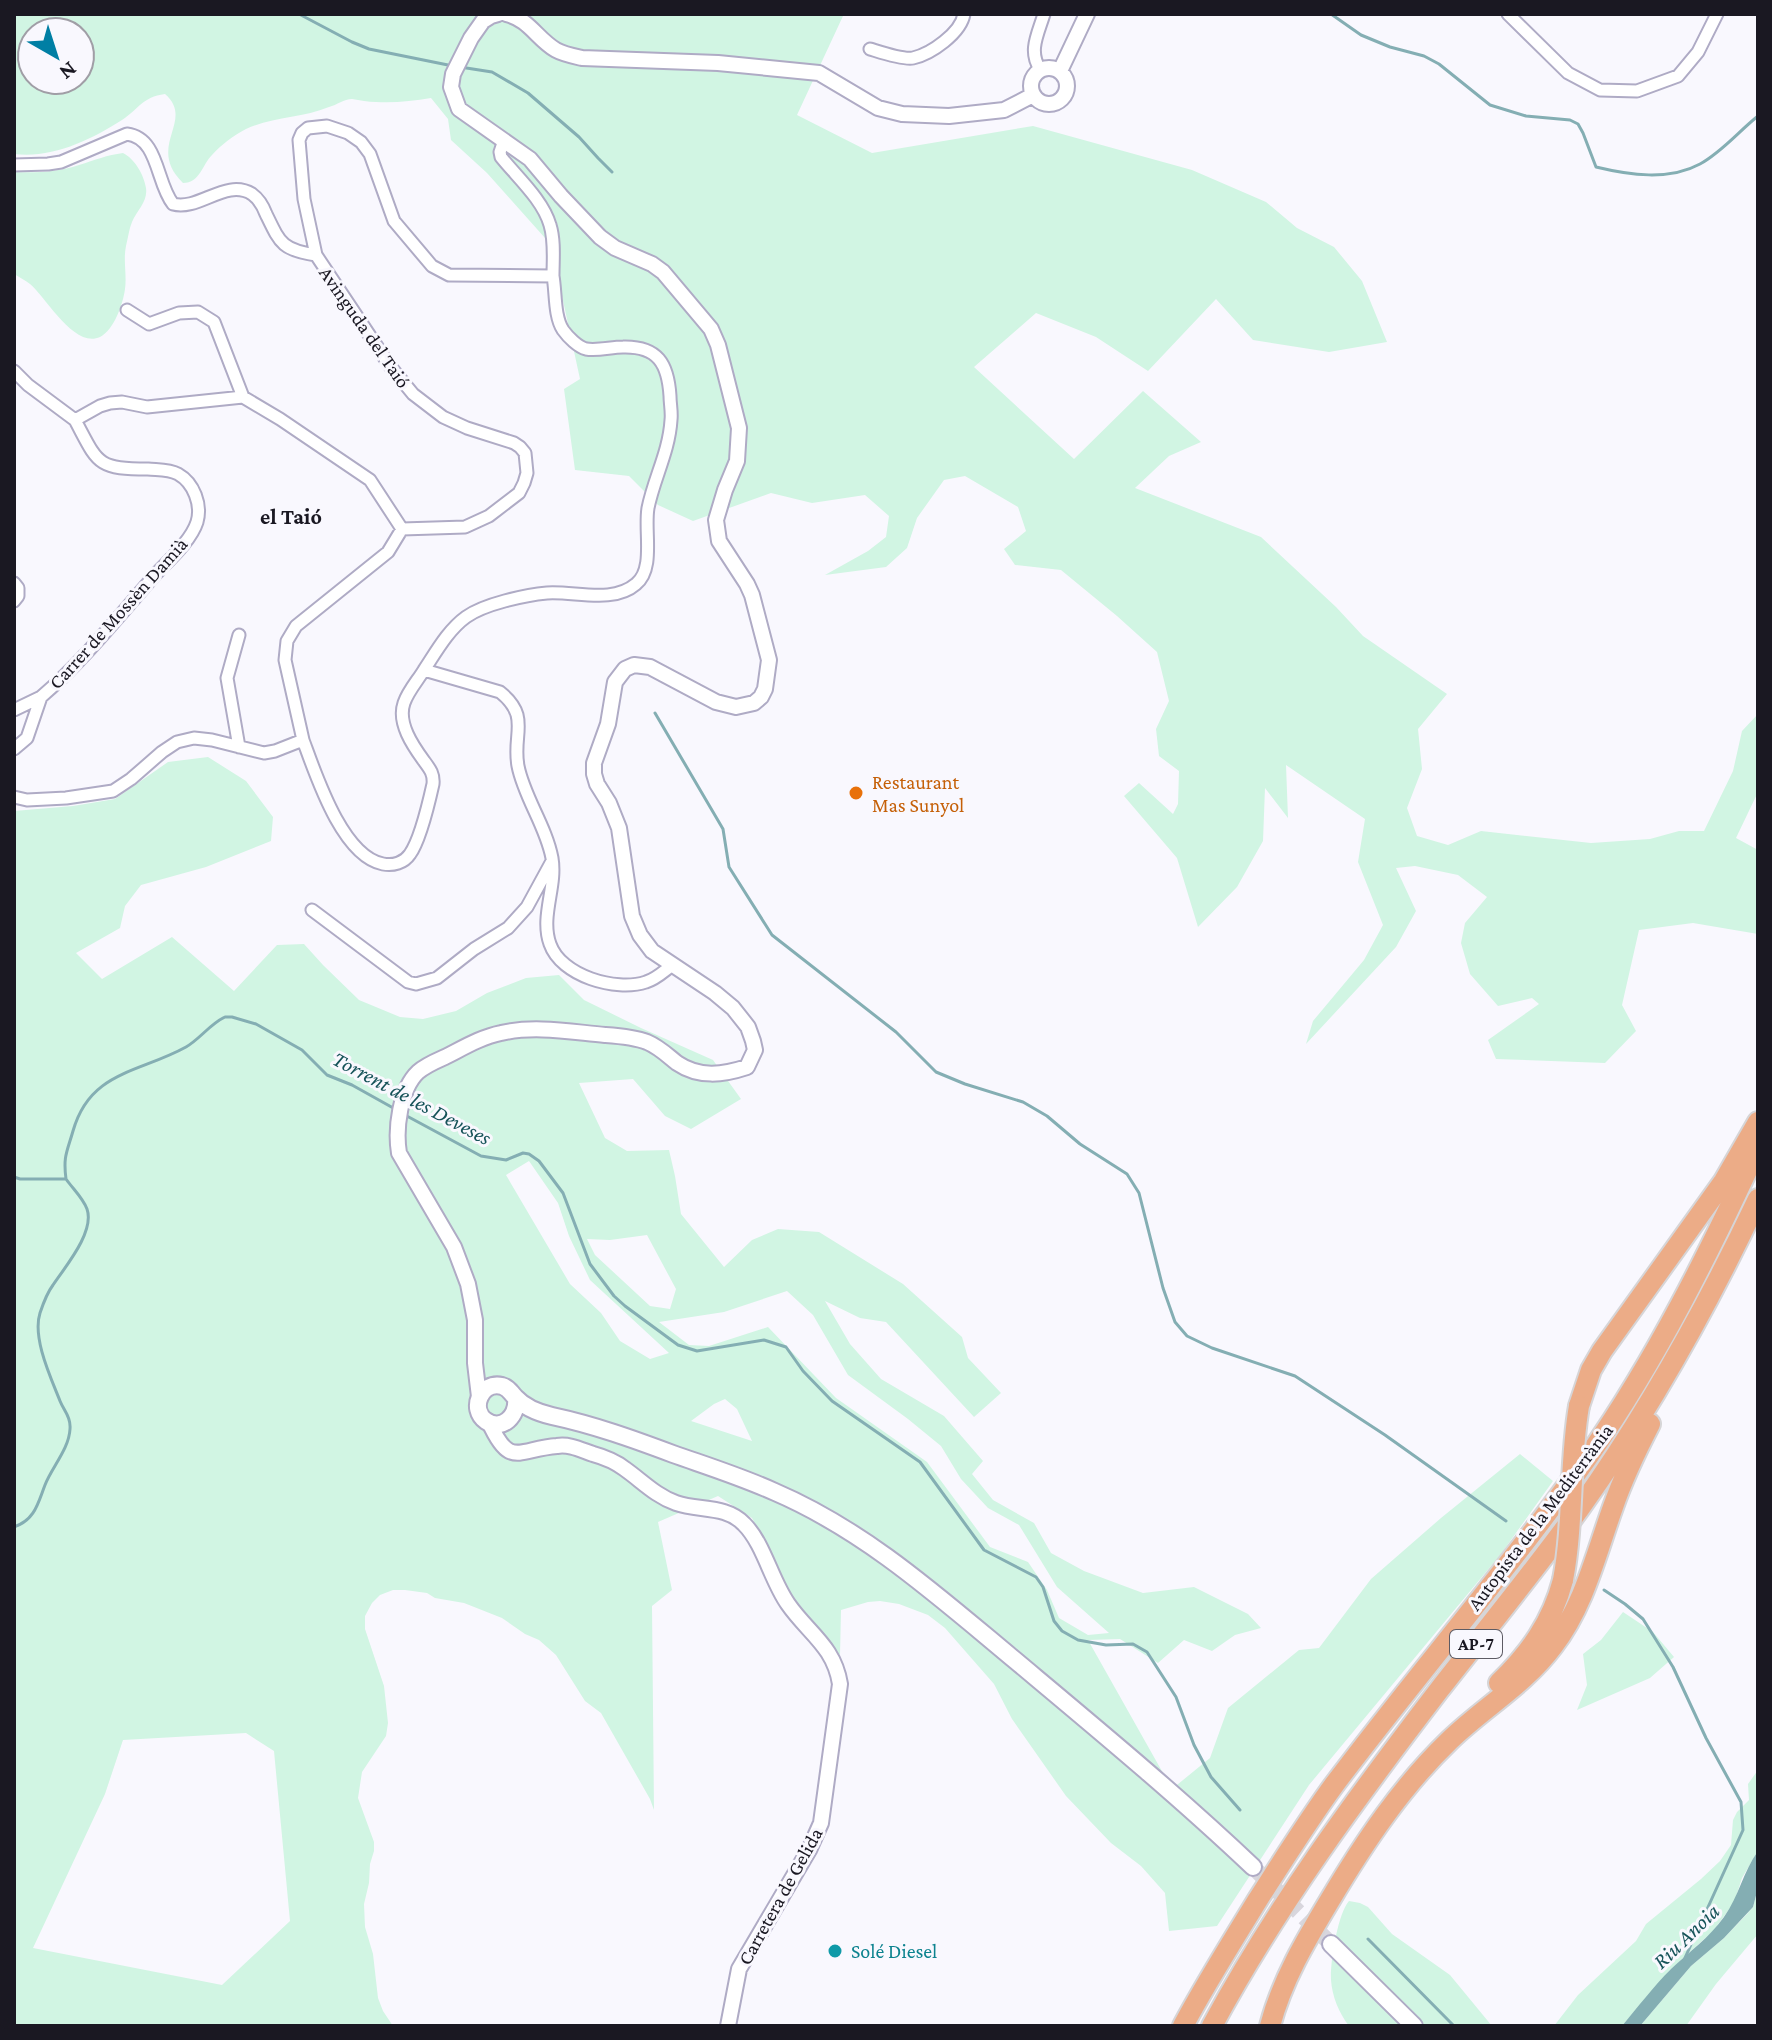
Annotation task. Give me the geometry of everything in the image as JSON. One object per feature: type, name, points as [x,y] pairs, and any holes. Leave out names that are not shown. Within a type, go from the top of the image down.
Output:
[{"type":"highway","points":[[1261,2026],[1289,1954],[1328,1884],[1398,1780],[1423,1752],[1530,1651],[1551,1615],[1563,1580],[1570,1536],[1579,1406],[1591,1370],[1724,1181],[1758,1122]]},
{"type":"highway","name":"Autopista de la Mediterrània","points":[[1183,2026],[1254,1907],[1332,1789],[1532,1534],[1618,1412],[1692,1283],[1758,1147]]},
{"type":"highway","name":"Autopista de la Mediterrània","points":[[1212,2026],[1307,1869],[1613,1460],[1687,1339],[1758,1199]]},
{"type":"highway","points":[[1270,2026],[1299,1953],[1353,1863],[1400,1794],[1432,1757],[1531,1671],[1564,1630],[1586,1583],[1627,1471],[1704,1320],[1731,1256]]},
{"type":"main road","points":[[542,1414],[502,1420],[484,1419],[478,1409],[479,1397],[486,1388],[497,1385],[508,1389],[516,1398],[542,1414],[610,1431],[739,1477],[811,1508],[848,1530],[922,1584],[1124,1751],[1253,1867]]},
{"type":"main road","points":[[502,1420],[516,1408],[516,1398]]},
{"type":"main road","points":[[1331,1944],[1414,2026]]},
{"type":"street","points":[[479,1397],[473,1305],[461,1262],[399,1153],[398,1124],[405,1092],[419,1072],[430,1064],[482,1039],[525,1030],[581,1032],[636,1039],[660,1048],[691,1072],[729,1073],[747,1067],[755,1050],[748,1027],[733,1008],[671,966],[652,951],[640,935],[632,916],[619,828],[597,784],[594,763],[608,724],[615,682],[625,669],[634,665],[650,667],[716,702],[736,707],[754,703],[765,689],[769,660],[752,595],[719,541],[716,520],[737,461],[739,428],[718,345],[711,329],[663,272],[652,264],[623,253],[600,237],[530,159],[459,109],[451,87],[453,74],[483,21],[498,14]]},
{"type":"street","points":[[506,14],[525,21],[554,49],[566,54],[582,58],[718,63],[819,73],[878,108],[902,114],[949,116],[1004,110],[1033,95]]},
{"type":"street","points":[[870,49],[911,59],[941,45],[963,20],[964,14]]},
{"type":"street","points":[[1040,69],[1034,60],[1033,48],[1044,14]]},
{"type":"street","points":[[1060,71],[1087,14]]},
{"type":"street","points":[[1508,14],[1568,73],[1600,90],[1637,91],[1678,76],[1698,52],[1717,14]]},
{"type":"street","points":[[1050,67],[1065,77],[1066,93],[1054,103],[1038,101],[1030,88],[1040,69],[1050,67]]},
{"type":"street","name":"Avinguda del Taió","points":[[402,529],[465,527],[489,516],[519,493],[527,473],[525,453],[514,443],[443,417],[413,394],[390,366],[316,255],[304,199],[299,140],[302,133],[308,128],[327,126],[348,133],[361,142],[370,154],[394,221],[432,266],[449,275],[553,276]]},
{"type":"street","points":[[14,165],[61,162],[127,134],[133,135],[141,138],[150,149],[161,183],[173,204],[187,206],[227,191],[242,190],[261,203],[278,239],[297,253],[316,255]]},
{"type":"street","points":[[14,371],[75,420],[110,403],[147,407],[243,397],[370,480],[402,529],[388,552],[296,626],[287,641],[285,660],[303,740],[333,815],[348,837],[371,860],[392,866],[403,861],[411,853],[419,832],[434,779],[413,746],[403,721],[403,705],[424,670],[446,638],[464,618],[474,613],[509,601],[550,593],[612,594],[638,584],[647,567],[647,515],[652,490],[666,454],[671,419],[669,384],[664,366],[650,350],[620,346],[584,349],[562,329],[553,276],[553,236],[548,219],[524,182],[501,157],[504,140]]},
{"type":"street","points":[[127,310],[149,324],[179,313],[198,312],[214,322],[243,397]]},
{"type":"street","name":"Carrer de Mossèn Damià","points":[[41,697],[90,650],[176,553],[198,520],[195,493],[188,481],[165,470],[119,469],[104,464],[93,454],[75,420]]},
{"type":"street","points":[[14,583],[18,588],[14,601]]},
{"type":"street","points":[[239,635],[227,678],[239,747]]},
{"type":"street","points":[[424,670],[500,692],[517,711],[518,769],[545,834],[552,861],[547,934],[555,956],[586,978],[622,985],[656,979],[671,966]]},
{"type":"street","points":[[14,710],[41,697]]},
{"type":"street","points":[[14,749],[27,738],[41,697]]},
{"type":"street","points":[[14,797],[27,800],[66,798],[113,791],[177,742],[194,738],[264,753],[303,740]]},
{"type":"street","points":[[312,910],[408,982],[416,984],[437,978],[474,949],[508,928],[527,907],[552,861]]},
{"type":"street","points":[[475,1355],[482,1369],[497,1385]]},
{"type":"street","name":"Carretera de Gelida","points":[[502,1420],[502,1447],[521,1453],[553,1446],[570,1446],[623,1467],[662,1497],[676,1503],[735,1516],[752,1534],[786,1602],[829,1652],[837,1668],[840,1684],[821,1823],[809,1850],[739,1969],[728,2026]]},
{"type":"green space","points":[[14,14],[839,14],[843,16],[797,115],[872,153],[1033,126],[1192,170],[1266,202],[1297,228],[1334,247],[1362,281],[1387,342],[1329,352],[1253,340],[1216,299],[1148,371],[1096,337],[1036,313],[974,367],[1074,459],[1143,391],[1201,442],[1169,456],[1135,488],[1261,537],[1363,636],[1447,694],[1418,729],[1422,769],[1407,808],[1417,836],[1448,845],[1481,831],[1591,843],[1650,839],[1679,831],[1704,831],[1733,771],[1742,731],[1758,714],[1758,792],[1736,838],[1758,850],[1758,934],[1693,923],[1639,930],[1622,1005],[1636,1031],[1605,1063],[1496,1059],[1488,1040],[1539,1004],[1532,998],[1498,1006],[1470,974],[1461,943],[1465,923],[1487,897],[1458,875],[1415,866],[1396,868],[1416,911],[1396,947],[1306,1044],[1313,1021],[1364,960],[1383,925],[1358,862],[1365,819],[1286,765],[1288,818],[1265,788],[1263,841],[1237,887],[1198,927],[1177,858],[1124,796],[1139,783],[1173,814],[1178,804],[1179,771],[1159,756],[1156,729],[1169,701],[1157,652],[1061,570],[1015,565],[1004,549],[1026,531],[1018,507],[965,476],[944,480],[917,518],[907,548],[886,567],[825,575],[886,537],[889,516],[865,495],[812,503],[771,493],[693,521],[658,505],[629,476],[575,470],[564,389],[580,379],[557,273],[545,238],[487,173],[451,140],[448,119],[431,98],[390,102],[349,99],[319,111],[256,125],[228,140],[212,155],[197,177],[183,183],[173,170],[169,157],[176,114],[165,94],[146,101],[128,116],[84,141],[56,151],[14,154]]},
{"type":"green space","points":[[123,153],[138,168],[146,193],[129,231],[125,251],[125,289],[120,309],[105,334],[90,339],[71,329],[30,284],[14,274],[14,172],[63,169]]},
{"type":"green space","points":[[208,757],[246,781],[273,817],[271,841],[206,867],[141,885],[125,906],[120,928],[76,953],[102,979],[172,937],[234,991],[277,945],[304,944],[359,1000],[400,1017],[423,1019],[456,1011],[487,993],[526,978],[559,975],[584,1000],[713,1060],[741,1099],[691,1129],[665,1116],[633,1079],[579,1083],[605,1138],[627,1151],[669,1150],[681,1214],[724,1267],[752,1240],[778,1229],[819,1232],[903,1284],[962,1337],[968,1358],[1001,1393],[974,1417],[886,1322],[860,1318],[825,1301],[850,1344],[881,1379],[944,1416],[983,1461],[972,1474],[993,1500],[1034,1523],[1051,1553],[1084,1571],[1143,1593],[1194,1587],[1248,1614],[1261,1628],[1235,1635],[1212,1651],[1184,1640],[1158,1663],[1120,1639],[1088,1640],[1172,1789],[1210,1758],[1228,1708],[1299,1650],[1319,1648],[1371,1579],[1520,1454],[1553,1481],[1501,1554],[1309,1785],[1217,1926],[1169,1931],[1165,1893],[1141,1866],[1111,1843],[1066,1796],[1012,1719],[994,1684],[945,1628],[928,1615],[899,1604],[868,1602],[841,1610],[840,1655],[788,1595],[772,1555],[752,1518],[718,1496],[658,1522],[672,1590],[652,1606],[654,1810],[601,1713],[585,1701],[556,1655],[539,1640],[502,1618],[427,1593],[393,1590],[380,1595],[372,1603],[365,1616],[365,1629],[384,1686],[388,1723],[386,1736],[362,1772],[358,1798],[374,1842],[364,1904],[365,1927],[373,1954],[378,1998],[393,2026],[14,2026],[14,811],[115,799],[168,762]],"holes":[[[529,1161],[558,1203],[569,1236],[590,1280],[669,1353],[650,1359],[620,1341],[601,1313],[570,1284],[506,1175]],[[647,1235],[676,1289],[670,1309],[650,1306],[595,1255],[587,1239],[610,1240]],[[787,1291],[813,1315],[848,1375],[941,1446],[961,1479],[988,1508],[1019,1525],[1057,1587],[1109,1633],[1088,1635],[1059,1618],[1047,1590],[1028,1562],[990,1547],[927,1462],[836,1398],[768,1327],[709,1346],[689,1345],[659,1322],[724,1312]],[[725,1399],[737,1409],[752,1441],[691,1421]],[[246,1733],[274,1751],[290,1921],[222,1985],[33,1948],[105,1794],[123,1740]]]},
{"type":"green space","points":[[1623,1612],[1653,1632],[1674,1657],[1650,1678],[1577,1710],[1587,1685],[1583,1654],[1601,1640]]},
{"type":"green space","points":[[1758,1770],[1758,1851],[1742,1878],[1734,1903],[1713,1931],[1669,1971],[1622,2026],[1554,2026],[1578,1995],[1636,1941],[1646,1924],[1720,1861],[1731,1845],[1733,1820],[1749,1800],[1748,1784]]},
{"type":"green space","points":[[1758,1888],[1758,1934],[1686,2026],[1640,2026],[1691,1966],[1724,1938],[1753,1907]]},
{"type":"green space","points":[[1349,1901],[1368,1907],[1392,1934],[1450,1975],[1492,2026],[1349,2026],[1337,2004],[1331,1980],[1341,1916]]},
{"type":"water","points":[[1758,1851],[1758,1888],[1753,1907],[1724,1938],[1691,1966],[1640,2026],[1622,2026],[1664,1976],[1718,1925]]},
{"type":"waterway","points":[[299,14],[369,49],[448,65]]},
{"type":"waterway","points":[[1331,14],[1361,35],[1439,64],[1490,105],[1526,116],[1570,120],[1578,124],[1596,167],[1649,175],[1688,169],[1716,154],[1758,116]]},
{"type":"waterway","points":[[460,67],[492,72],[528,93],[579,137],[612,172]]},
{"type":"waterway","points":[[655,713],[723,829],[729,867],[772,935],[896,1032],[936,1072],[1023,1102],[1127,1174],[1139,1193],[1163,1288],[1175,1322],[1187,1336],[1212,1348],[1295,1376],[1506,1521]]},
{"type":"waterway","name":"Torrent de les Deveses","points":[[14,1177],[66,1179],[67,1149],[81,1111],[91,1096],[118,1076],[186,1047],[225,1017],[256,1024],[302,1050],[327,1075],[395,1109]]},
{"type":"waterway","name":"Torrent de les Deveses","points":[[405,1115],[481,1156],[506,1160],[523,1153],[539,1161],[563,1193],[590,1264],[614,1296],[678,1345],[697,1351],[764,1340],[786,1347],[803,1371],[832,1401],[920,1462],[984,1550],[1036,1577],[1043,1587],[1054,1621],[1062,1631],[1078,1640],[1106,1645],[1133,1644],[1147,1652],[1176,1697],[1194,1745],[1211,1777],[1240,1810]]},
{"type":"waterway","points":[[14,1527],[27,1520],[35,1510],[69,1436],[69,1421],[44,1358],[38,1334],[40,1313],[47,1295],[78,1249],[87,1228],[87,1209],[66,1179]]},
{"type":"waterway","name":"Riu Anoia","points":[[1604,1590],[1643,1619],[1673,1667],[1706,1738],[1741,1802],[1743,1830],[1684,1960]]},
{"type":"waterway","name":"Torrent de les Deveses","points":[[1368,1939],[1454,2026]]},
{"type":"tunnel","points":[[1253,1867],[1331,1944]]},
{"type":"place","name":"Restaurant Mas Sunyol","points":[[856,793]]},
{"type":"place","name":"Solé Diesel","points":[[835,1951]]},
{"type":"district","name":"el Taió","points":[[291,516]]}]
